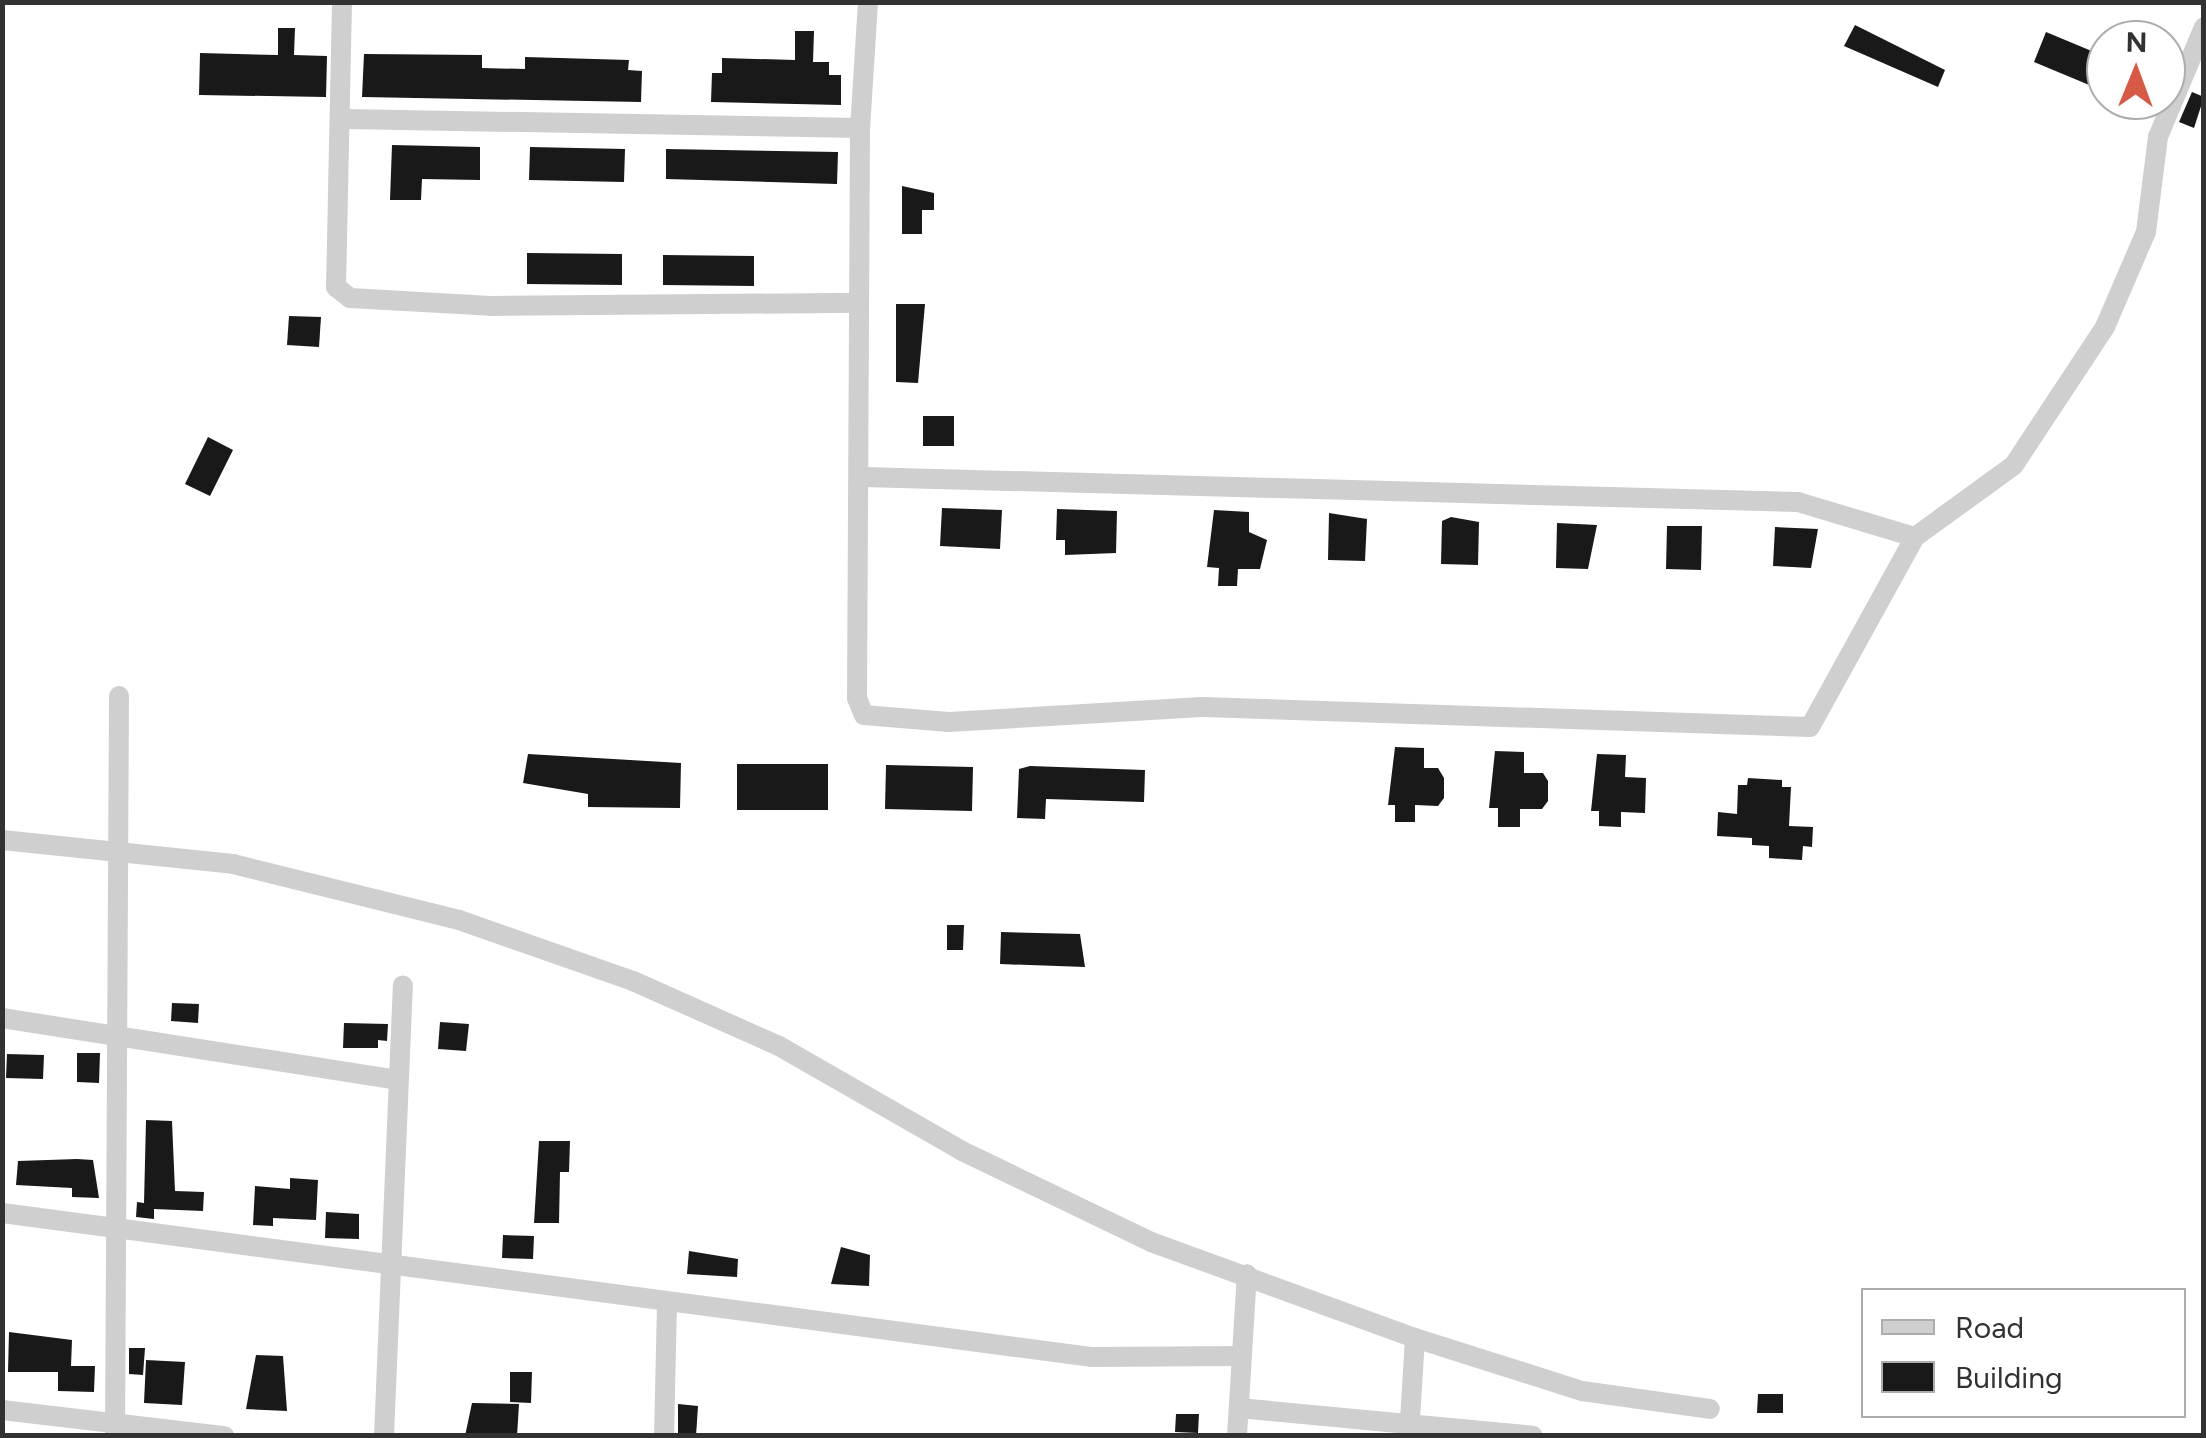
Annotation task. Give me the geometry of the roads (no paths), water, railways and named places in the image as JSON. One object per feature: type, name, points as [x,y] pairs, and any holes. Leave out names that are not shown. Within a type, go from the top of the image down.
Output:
[{"type":"street","points":[[342,2],[345,119],[336,287],[350,298],[490,306],[859,303]]},
{"type":"street","points":[[868,2],[860,128],[863,477],[858,698],[864,715],[950,722],[1202,707],[1810,726],[1915,537],[2014,465],[2105,327],[2146,232],[2158,137],[2204,27]]},
{"type":"street","points":[[345,119],[860,128]]},
{"type":"street","points":[[863,477],[1798,502],[1915,537]]},
{"type":"street","points":[[116,1429],[120,696]]},
{"type":"street","points":[[2,840],[233,864],[459,920],[633,981],[780,1046],[962,1151],[1151,1242],[1414,1338],[1582,1390],[1710,1409]]},
{"type":"street","points":[[384,1436],[387,1269],[402,985]]},
{"type":"street","points":[[2,1018],[397,1080]]},
{"type":"street","points":[[2,1213],[387,1269],[1091,1357],[1242,1356]]},
{"type":"street","points":[[1238,1436],[1246,1274]]},
{"type":"street","points":[[664,1436],[667,1304]]},
{"type":"street","points":[[1410,1428],[1414,1338]]},
{"type":"street","points":[[1239,1408],[1410,1428],[1532,1436]]},
{"type":"street","points":[[2,1410],[116,1429],[224,1436]]}]
